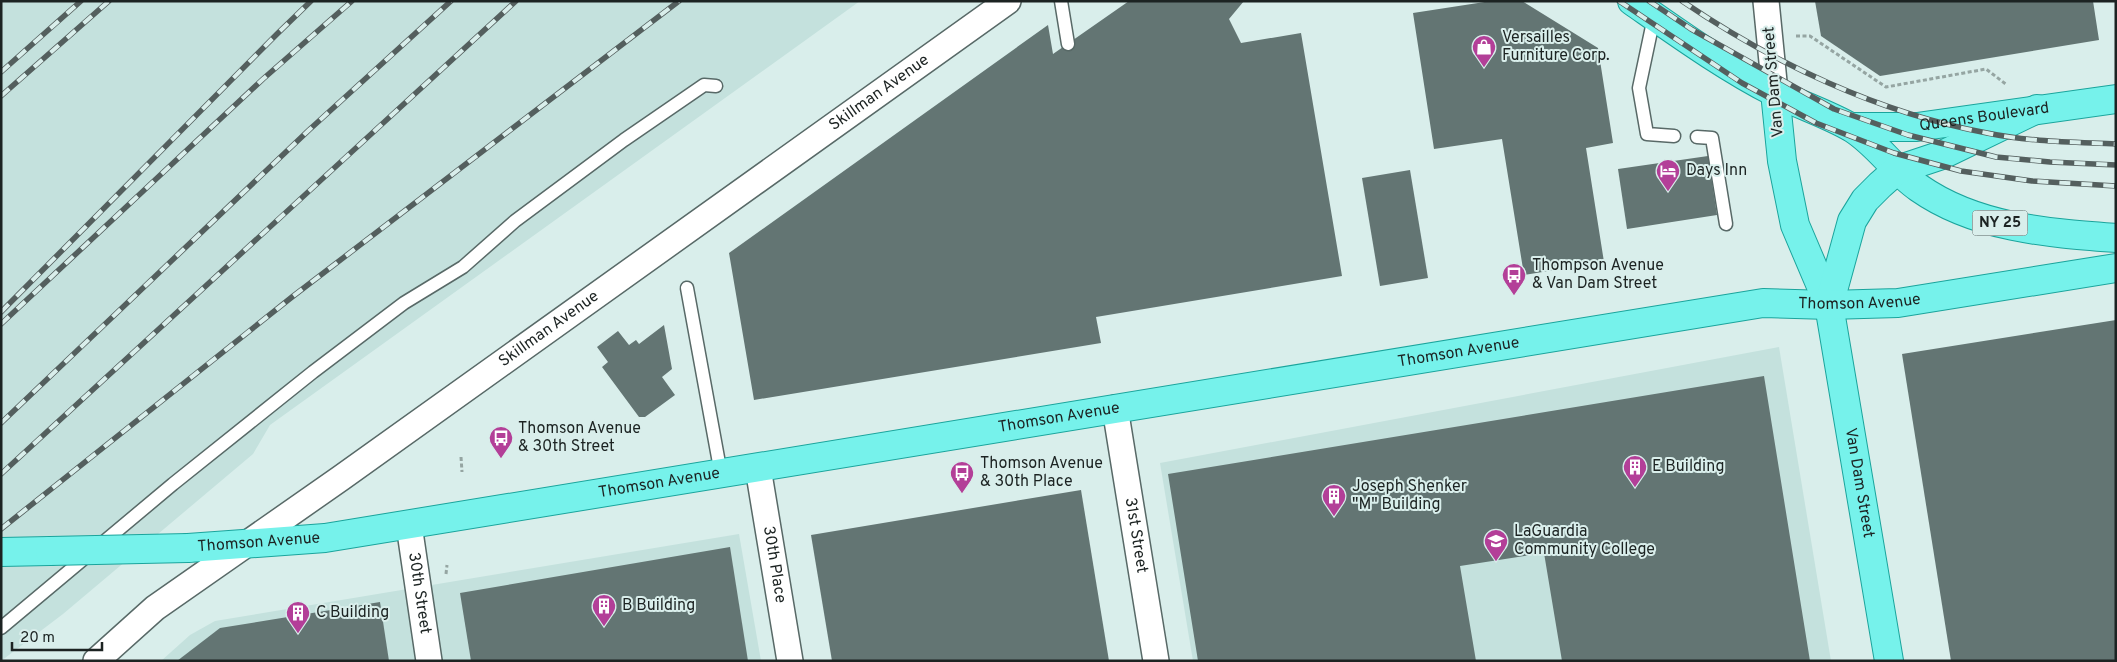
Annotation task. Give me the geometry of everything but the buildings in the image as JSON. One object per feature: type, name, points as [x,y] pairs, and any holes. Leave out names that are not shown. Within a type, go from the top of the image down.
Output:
[{"type":"main road","name":"Queens Boulevard","points":[[1632,1],[1710,54],[1775,92],[1851,127],[1881,151],[1897,170],[1920,189],[1944,202],[1996,222],[2034,230],[2116,238]]},
{"type":"main road","name":"Van Dam Street","points":[[1775,92],[1782,161],[1795,225],[1829,305],[1889,661]]},
{"type":"main road","name":"Queens Boulevard","points":[[1851,127],[1917,127],[2116,99]]},
{"type":"main road","points":[[1897,170],[1942,154],[2037,109]]},
{"type":"main road","name":"Van Dam Street","points":[[1829,305],[1852,221],[1865,200],[1897,170]]},
{"type":"main road","name":"Thomson Avenue","points":[[1,552],[188,548],[325,538],[1763,303],[1829,305],[1898,303],[2116,268]]},
{"type":"street","name":"Skillman Avenue","points":[[96,661],[155,608],[248,545],[1008,1]]},
{"type":"street","name":"Van Dam Street","points":[[1766,1],[1775,92]]},
{"type":"street","name":"31st Street","points":[[1115,408],[1156,661]]},
{"type":"street","name":"30th Place","points":[[758,468],[790,661]]},
{"type":"street","name":"30th Street","points":[[409,524],[429,661]]},
{"type":"lane","points":[[1061,1],[1068,44]]},
{"type":"lane","points":[[1654,16],[1639,88],[1647,134],[1674,136]]},
{"type":"lane","points":[[1,628],[166,491],[336,354],[404,303],[463,267],[515,221],[624,140],[704,85],[716,86]]},
{"type":"lane","points":[[1697,138],[1712,138],[1726,224]]},
{"type":"lane","points":[[687,288],[721,474]]},
{"type":"path","points":[[1810,36],[1886,86],[1986,69]]},
{"type":"path","points":[[461,457],[462,472]]},
{"type":"shaded area","points":[[1,1],[860,1],[270,425],[253,454],[63,614],[1,661]]},
{"type":"shaded area","name":"LaGuardia Community College","points":[[1779,347],[1831,661],[1193,661],[1160,463]]},
{"type":"shaded area","points":[[739,534],[761,661],[161,661],[190,635],[215,621]]},
{"type":"railway","points":[[1,72],[81,1]]},
{"type":"railway","points":[[1,96],[109,1]]},
{"type":"railway","points":[[1,312],[311,1]]},
{"type":"railway","points":[[1,324],[263,79],[352,1]]},
{"type":"railway","points":[[1,423],[309,130],[451,1]]},
{"type":"railway","points":[[1,474],[516,1]]},
{"type":"railway","points":[[1,529],[292,297],[679,1]]},
{"type":"railway","points":[[1619,1],[1742,83],[1816,123],[1894,153],[1961,171],[2032,181],[2116,186]]},
{"type":"railway","points":[[1649,1],[1691,29],[1834,109],[1908,135],[1996,157],[2116,165]]},
{"type":"railway","points":[[1682,1],[1717,24],[1790,65],[1828,83],[1907,113],[2003,136],[2052,141],[2116,144]]},
{"type":"place","name":"Versailles Furniture Corp.","points":[[1484,68]]},
{"type":"place","name":"Days Inn","points":[[1668,192]]},
{"type":"place","name":"Thompson Avenue & Van Dam Street","points":[[1514,296]]},
{"type":"place","name":"Thomson Avenue & 30th Street","points":[[501,459]]},
{"type":"place","name":"E Building","points":[[1635,488]]},
{"type":"place","name":"Thomson Avenue & 30th Place","points":[[962,494]]},
{"type":"place","name":"Joseph Shenker \"M\" Building","points":[[1334,517]]},
{"type":"place","name":"LaGuardia Community College","points":[[1496,562]]},
{"type":"place","name":"B Building","points":[[604,627]]},
{"type":"place","name":"C Building","points":[[298,634]]}]
